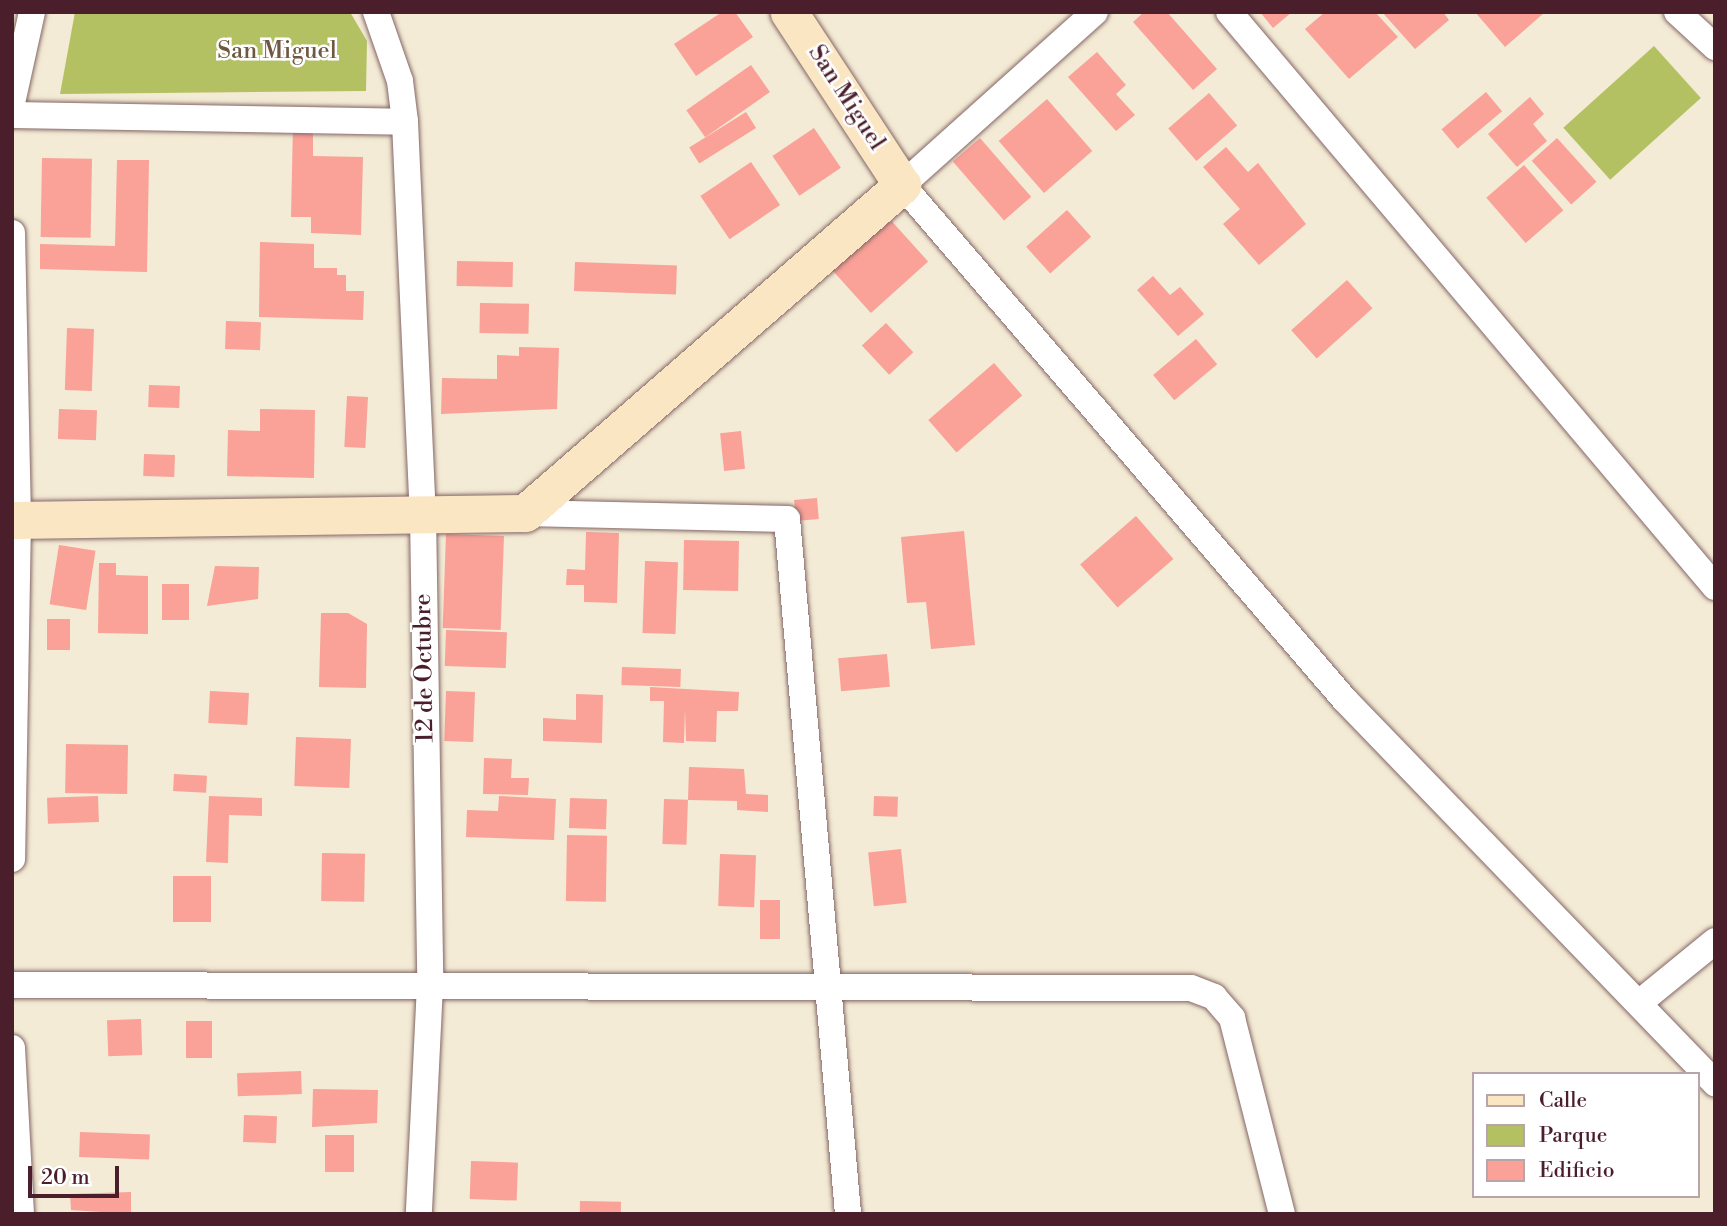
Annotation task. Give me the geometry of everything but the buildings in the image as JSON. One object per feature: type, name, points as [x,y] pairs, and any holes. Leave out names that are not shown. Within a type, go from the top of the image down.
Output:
[{"type":"street","points":[[12,103],[32,12]]},
{"type":"street","name":"12 de Octubre","points":[[376,12],[400,81],[405,122],[424,515],[430,985],[419,1214]]},
{"type":"street","name":"San Miguel","points":[[789,12],[902,185]]},
{"type":"street","points":[[525,513],[1096,12]]},
{"type":"street","points":[[1228,12],[1715,587]]},
{"type":"street","points":[[1677,12],[1715,47]]},
{"type":"street","points":[[12,114],[405,122]]},
{"type":"street","points":[[902,185],[1345,700],[1715,1083]]},
{"type":"street","points":[[12,233],[15,520],[12,859]]},
{"type":"street","points":[[15,520],[525,513],[787,519],[848,1214]]},
{"type":"street","points":[[1639,1003],[1715,941]]},
{"type":"street","points":[[12,985],[1191,988],[1214,997],[1232,1018],[1245,1054],[1282,1214]]},
{"type":"street","points":[[12,1048],[21,1214]]},
{"type":"green space","name":"San Miguel","points":[[75,12],[350,12],[367,41],[366,91],[60,94]]},
{"type":"green space","points":[[1654,46],[1701,98],[1610,180],[1563,128]]}]
